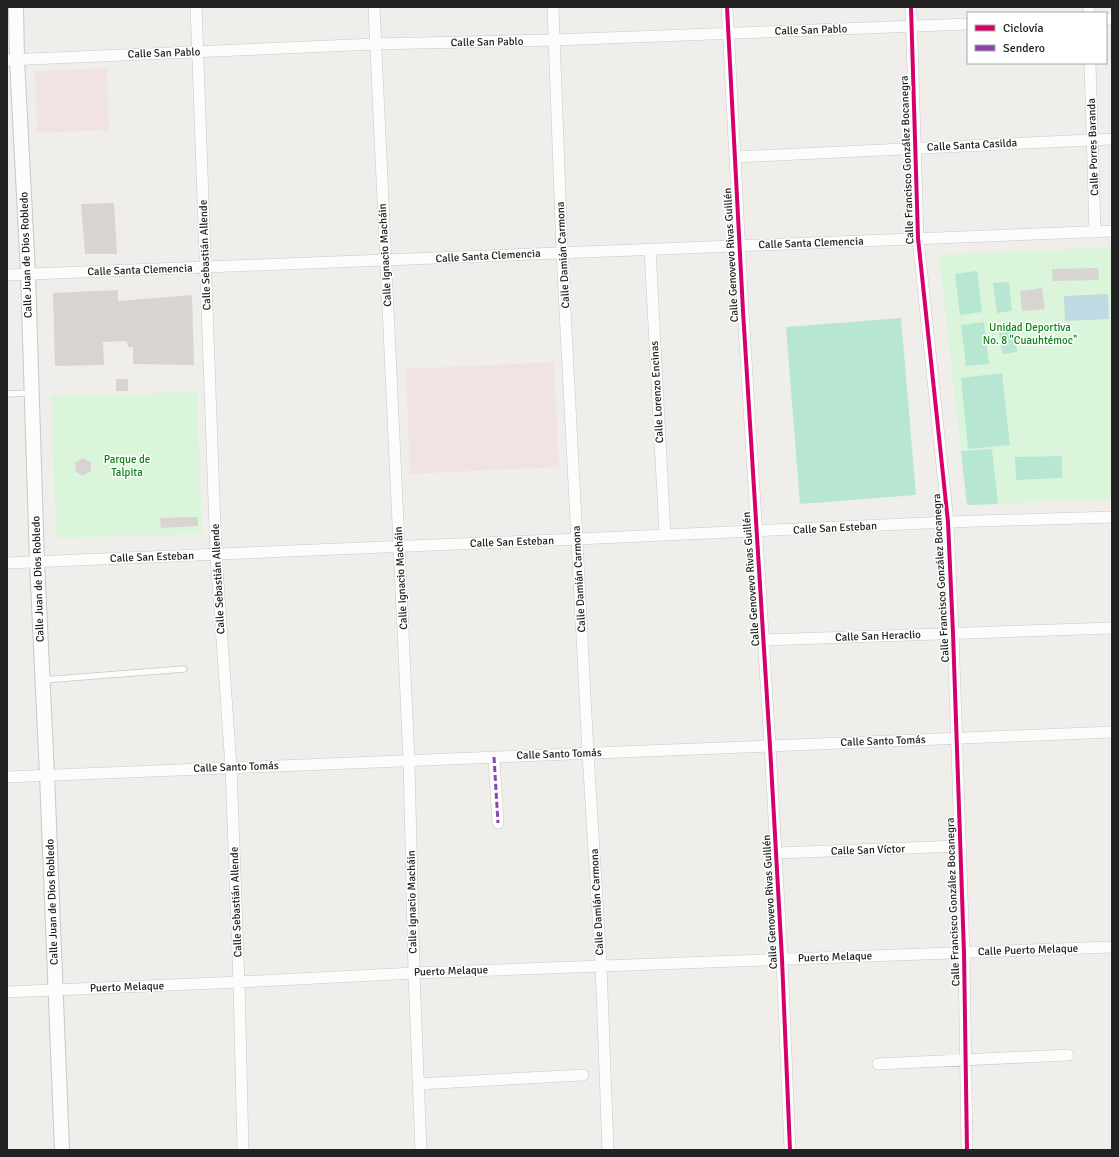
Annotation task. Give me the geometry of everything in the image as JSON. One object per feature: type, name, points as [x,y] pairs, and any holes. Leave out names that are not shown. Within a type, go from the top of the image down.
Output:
[{"type":"street","name":"Calle Juan de Dios Robledo","points":[[16,7],[12,60],[28,274],[36,562],[47,775],[62,1150]]},
{"type":"street","name":"Calle Sebastián Allende","points":[[196,7],[216,554],[231,767],[239,982],[243,1150]]},
{"type":"street","name":"Calle Ignacio Macháin","points":[[374,7],[409,760],[414,972],[421,1150]]},
{"type":"street","name":"Calle Damián Carmona","points":[[553,7],[562,252],[588,753],[601,965],[608,1150]]},
{"type":"street","name":"Calle Genovevo Rivas Guillén","points":[[727,7],[739,246],[764,640],[782,959],[790,1150]]},
{"type":"street","name":"Calle Francisco González Bocanegra","points":[[911,7],[918,238],[948,522],[964,953],[967,1150]]},
{"type":"street","name":"Calle San Pablo","points":[[12,60],[375,44],[554,40],[967,24]]},
{"type":"street","name":"Calle Porres Baranda","points":[[1090,64],[1095,232]]},
{"type":"street","name":"Calle Santa Casilda","points":[[735,157],[1112,138]]},
{"type":"street","name":"Calle Santa Clemencia","points":[[7,275],[1112,231]]},
{"type":"street","name":"Calle Lorenzo Encinas","points":[[650,249],[665,536]]},
{"type":"street","name":"Calle San Esteban","points":[[7,563],[665,536],[948,522],[1112,517]]},
{"type":"street","name":"Calle San Heraclio","points":[[764,640],[1112,628]]},
{"type":"street","name":"Calle Santo Tomás","points":[[7,776],[1112,732]]},
{"type":"street","points":[[494,757],[498,823]]},
{"type":"street","name":"Calle San Víctor","points":[[776,853],[960,846]]},
{"type":"street","name":"Calle Puerto Melaque","points":[[895,955],[1112,947]]},
{"type":"street","name":"Puerto Melaque","points":[[7,992],[239,982],[414,972],[895,955]]},
{"type":"street","points":[[878,1064],[1068,1055]]},
{"type":"street","points":[[418,1084],[583,1075]]},
{"type":"lane","points":[[7,394],[31,393]]},
{"type":"lane","points":[[42,680],[184,669]]},
{"type":"shaded area","points":[[107,68],[109,130],[37,133],[35,71]]},
{"type":"shaded area","points":[[554,362],[559,467],[410,474],[406,369]]},
{"type":"green space","name":"Unidad Deportiva No. 8 \"Cuauhtémoc\"","points":[[1112,247],[1112,499],[967,505],[939,255]]},
{"type":"green space","points":[[977,271],[982,312],[960,315],[955,274]]},
{"type":"green space","points":[[1009,282],[1012,311],[997,313],[993,283]]},
{"type":"green space","points":[[901,318],[916,495],[800,504],[786,327]]},
{"type":"green space","points":[[984,322],[989,364],[966,366],[961,325]]},
{"type":"green space","points":[[1014,323],[1017,352],[1002,354],[998,325]]},
{"type":"green space","points":[[1002,373],[1010,445],[968,449],[961,378]]},
{"type":"green space","name":"Parque de Talpita","points":[[197,392],[202,534],[56,538],[51,396]]},
{"type":"green space","points":[[992,449],[998,504],[967,505],[961,451]]},
{"type":"green space","points":[[1062,456],[1062,478],[1016,480],[1015,457]]},
{"type":"water","points":[[1108,294],[1109,319],[1065,321],[1064,296]]},
{"type":"building","points":[[114,203],[117,254],[85,254],[81,204]]},
{"type":"building","points":[[1098,268],[1099,280],[1053,281],[1052,269]]},
{"type":"building","points":[[1042,288],[1045,309],[1022,311],[1020,291]]},
{"type":"building","points":[[118,290],[118,301],[192,295],[194,365],[133,364],[133,347],[128,347],[127,341],[103,342],[104,365],[55,366],[53,293]]},
{"type":"building","points":[[116,379],[128,379],[128,391],[116,391]]},
{"type":"building","points":[[83,458],[91,462],[91,471],[83,476],[76,472],[75,463]]},
{"type":"building","points":[[198,517],[198,526],[161,528],[160,518]]},
{"type":"marked path","points":[[494,757],[498,823]]},
{"type":"cycle path","points":[[727,7],[743,311],[782,959],[790,1150]]},
{"type":"cycle path","points":[[911,7],[918,238],[948,522],[964,953],[967,1150]]}]
